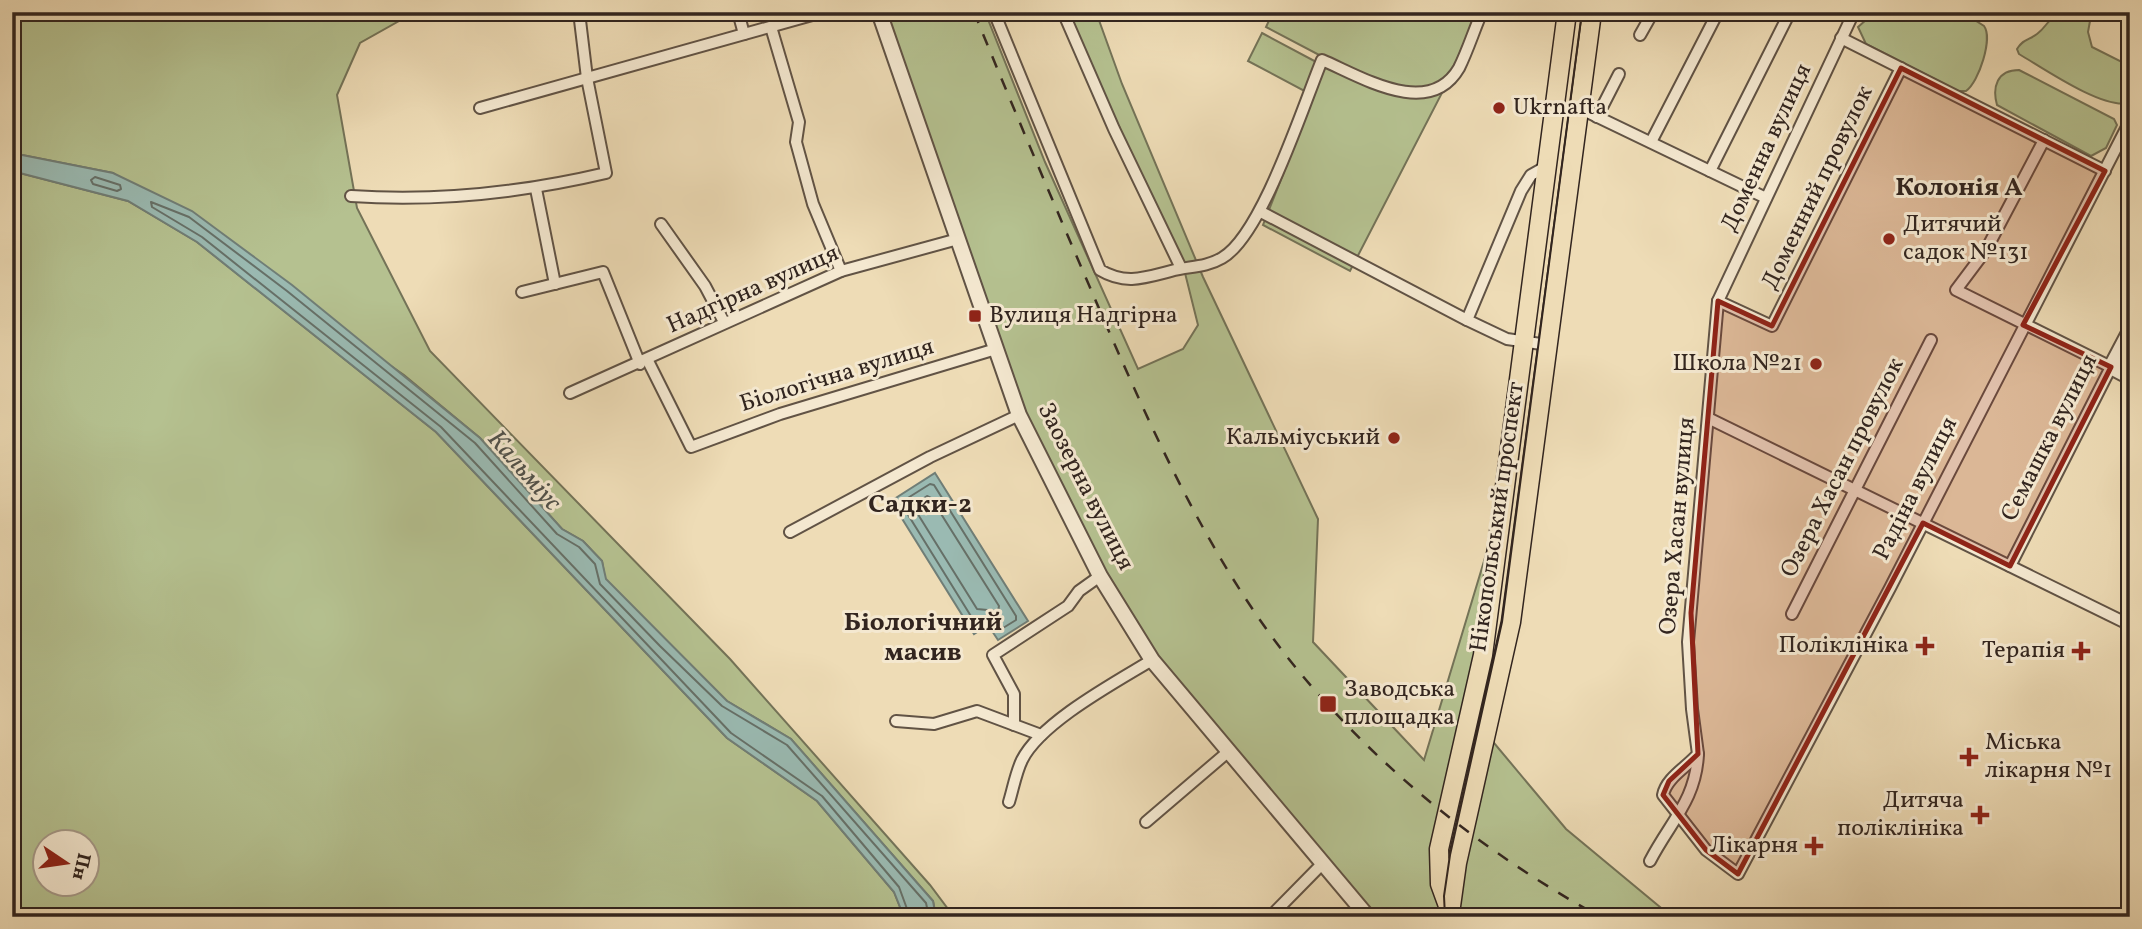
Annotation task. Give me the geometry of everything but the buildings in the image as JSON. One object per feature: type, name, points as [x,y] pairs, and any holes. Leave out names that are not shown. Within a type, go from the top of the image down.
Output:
[{"type":"main road","name":"Нікопольський проспект","points":[[1451,915],[1440,884],[1439,849],[1483,655],[1567,12]]},
{"type":"main road","name":"Нікопольський проспект","points":[[1451,915],[1457,863],[1511,622],[1592,12]]},
{"type":"main road","points":[[1556,97],[1579,108]]},
{"type":"street","points":[[351,196],[410,200],[536,189],[606,173],[587,78],[579,12]]},
{"type":"street","points":[[737,12],[744,34]]},
{"type":"street","points":[[481,108],[823,12]]},
{"type":"street","name":"Заозерна вулиця","points":[[879,12],[1019,415],[1100,576],[1152,660],[1368,917]]},
{"type":"street","points":[[994,12],[1100,270],[1116,280],[1135,280],[1181,268],[1197,269],[1224,257],[1261,212],[1322,60],[1401,93],[1423,93],[1442,86],[1458,70],[1482,12]]},
{"type":"street","points":[[1063,12],[1114,129],[1181,268]]},
{"type":"street","points":[[1640,35],[1653,12]]},
{"type":"street","points":[[1651,142],[1718,12]]},
{"type":"street","points":[[1710,171],[1790,12]]},
{"type":"street","name":"Доменна вулиця","points":[[1718,301],[1854,12]]},
{"type":"street","points":[[771,27],[799,122],[796,142],[808,184],[841,271]]},
{"type":"street","name":"Доменний провулок","points":[[1841,38],[2105,171]]},
{"type":"street","name":"Доменний провулок","points":[[1718,301],[1772,326],[1900,68]]},
{"type":"street","points":[[1597,117],[1619,74]]},
{"type":"street","points":[[1579,108],[1766,198]]},
{"type":"street","name":"Радіна вулиця","points":[[1679,815],[1706,850],[1738,874],[2130,121]]},
{"type":"street","points":[[2044,140],[1986,250],[1956,290],[2130,377]]},
{"type":"street","points":[[1466,320],[1521,191],[1531,176],[1547,166]]},
{"type":"street","points":[[536,189],[555,284]]},
{"type":"street","points":[[1261,212],[1498,336],[1548,345]]},
{"type":"street","points":[[662,224],[705,286],[724,322]]},
{"type":"street","name":"Надгірна вулиця","points":[[570,393],[644,362],[724,322],[841,271],[958,239]]},
{"type":"street","points":[[522,292],[603,272],[644,362]]},
{"type":"street","name":"Озера Хасан вулиця","points":[[1650,861],[1679,815],[1696,781],[1698,754],[1688,642],[1718,301]]},
{"type":"street","name":"Семашка вулиця","points":[[2010,566],[2130,331]]},
{"type":"street","name":"Озера Хасан провулок","points":[[1792,614],[1931,340]]},
{"type":"street","name":"Біологічна вулиця","points":[[644,362],[691,447],[780,414],[996,349]]},
{"type":"street","points":[[790,532],[930,457],[1019,415]]},
{"type":"street","points":[[1708,418],[2130,625]]},
{"type":"street","points":[[1014,725],[1014,694],[993,654],[1068,606],[1079,591],[1100,576]]},
{"type":"street","points":[[1009,802],[1022,759],[1041,736],[1091,697],[1152,660]]},
{"type":"street","points":[[896,721],[934,723],[977,711],[1041,736]]},
{"type":"street","points":[[1146,822],[1229,751]]},
{"type":"street","points":[[1679,815],[1666,801],[1665,788],[1698,754]]},
{"type":"street","points":[[1270,917],[1323,863]]},
{"type":"highlighted area","points":[[1901,68],[2105,171],[2023,325],[2111,367],[2010,566],[1923,523],[1738,874],[1706,850],[1663,795],[1669,781],[1698,754],[1691,613],[1718,301],[1772,326]]},
{"type":"green space","points":[[12,12],[415,12],[360,43],[337,95],[357,208],[430,351],[730,659],[930,885],[954,917],[936,917],[933,901],[791,739],[727,701],[605,579],[602,561],[583,541],[562,529],[480,438],[404,375],[113,173],[12,153]]},
{"type":"green space","points":[[879,12],[985,12],[1045,162],[1138,369],[1183,349],[1198,325],[1184,269],[1065,12],[1096,12],[1122,84],[1203,277],[1318,519],[1313,642],[1424,760],[1497,518],[1479,655],[1436,847],[1451,917],[1368,917],[1152,660],[1019,415]]},
{"type":"green space","points":[[1273,12],[1477,12],[1453,69],[1440,82],[1423,89],[1402,89],[1323,57],[1266,27]]},
{"type":"green space","points":[[1875,12],[1925,12],[1948,16],[1962,12],[1984,26],[1986,49],[1980,70],[1971,86],[1966,91],[1958,91],[1866,44],[1858,27]]},
{"type":"green space","points":[[2065,12],[2081,12],[2090,21],[2088,32],[2092,47],[2130,66],[2128,103],[2103,100],[2088,94],[2019,54],[2017,49],[2022,43],[2041,31],[2051,19]]},
{"type":"green space","points":[[1262,33],[1320,64],[1400,96],[1424,97],[1444,89],[1350,271],[1263,225],[1314,96],[1248,61]]},
{"type":"green space","points":[[2019,70],[2114,119],[2117,125],[2106,148],[2091,156],[1997,105],[1995,92],[2001,76]]},
{"type":"green space","points":[[12,171],[128,201],[197,242],[436,432],[727,738],[817,801],[894,892],[904,917],[12,917]]},
{"type":"green space","points":[[1489,737],[1566,829],[1672,917],[1458,917],[1457,882]]},
{"type":"water","points":[[12,153],[113,173],[192,211],[292,285],[480,438],[562,529],[583,541],[602,561],[606,579],[727,701],[791,739],[933,901],[936,917],[904,917],[894,892],[817,801],[727,738],[436,432],[197,242],[128,201],[12,171]]},
{"type":"water","points":[[935,473],[1028,621],[998,640],[988,625],[974,634],[891,501]]},
{"type":"tram line","points":[[1445,917],[1444,896],[1450,855],[1502,622],[1582,12]]},
{"type":"railway","points":[[974,12],[1143,408],[1209,538],[1260,619],[1321,697],[1393,770],[1471,834],[1600,917]]},
{"type":"place","name":"Ukrnafta","points":[[1499,108]]},
{"type":"place","name":"Дитячий садок №131","points":[[1889,239]]},
{"type":"place","name":"Вулиця Надгірна","points":[[975,316]]},
{"type":"place","name":"Школа №21","points":[[1816,364]]},
{"type":"place","name":"Кальміуський","points":[[1394,438]]},
{"type":"place","name":"Поліклініка","points":[[1925,646]]},
{"type":"place","name":"Терапія","points":[[2081,651]]},
{"type":"place","name":"Заводська площадка","points":[[1328,704]]},
{"type":"place","name":"Міська лікарня №1","points":[[1969,757]]},
{"type":"place","name":"Дитяча поліклініка","points":[[1980,815]]},
{"type":"place","name":"Лікарня","points":[[1814,846]]},
{"type":"district","name":"Колонія А","points":[[1959,188]]},
{"type":"district","name":"Садки-2","points":[[920,505]]},
{"type":"district","name":"Біологічний масив","points":[[923,638]]},
{"type":"water label","name":"Кальміус","points":[[524,471]]}]
